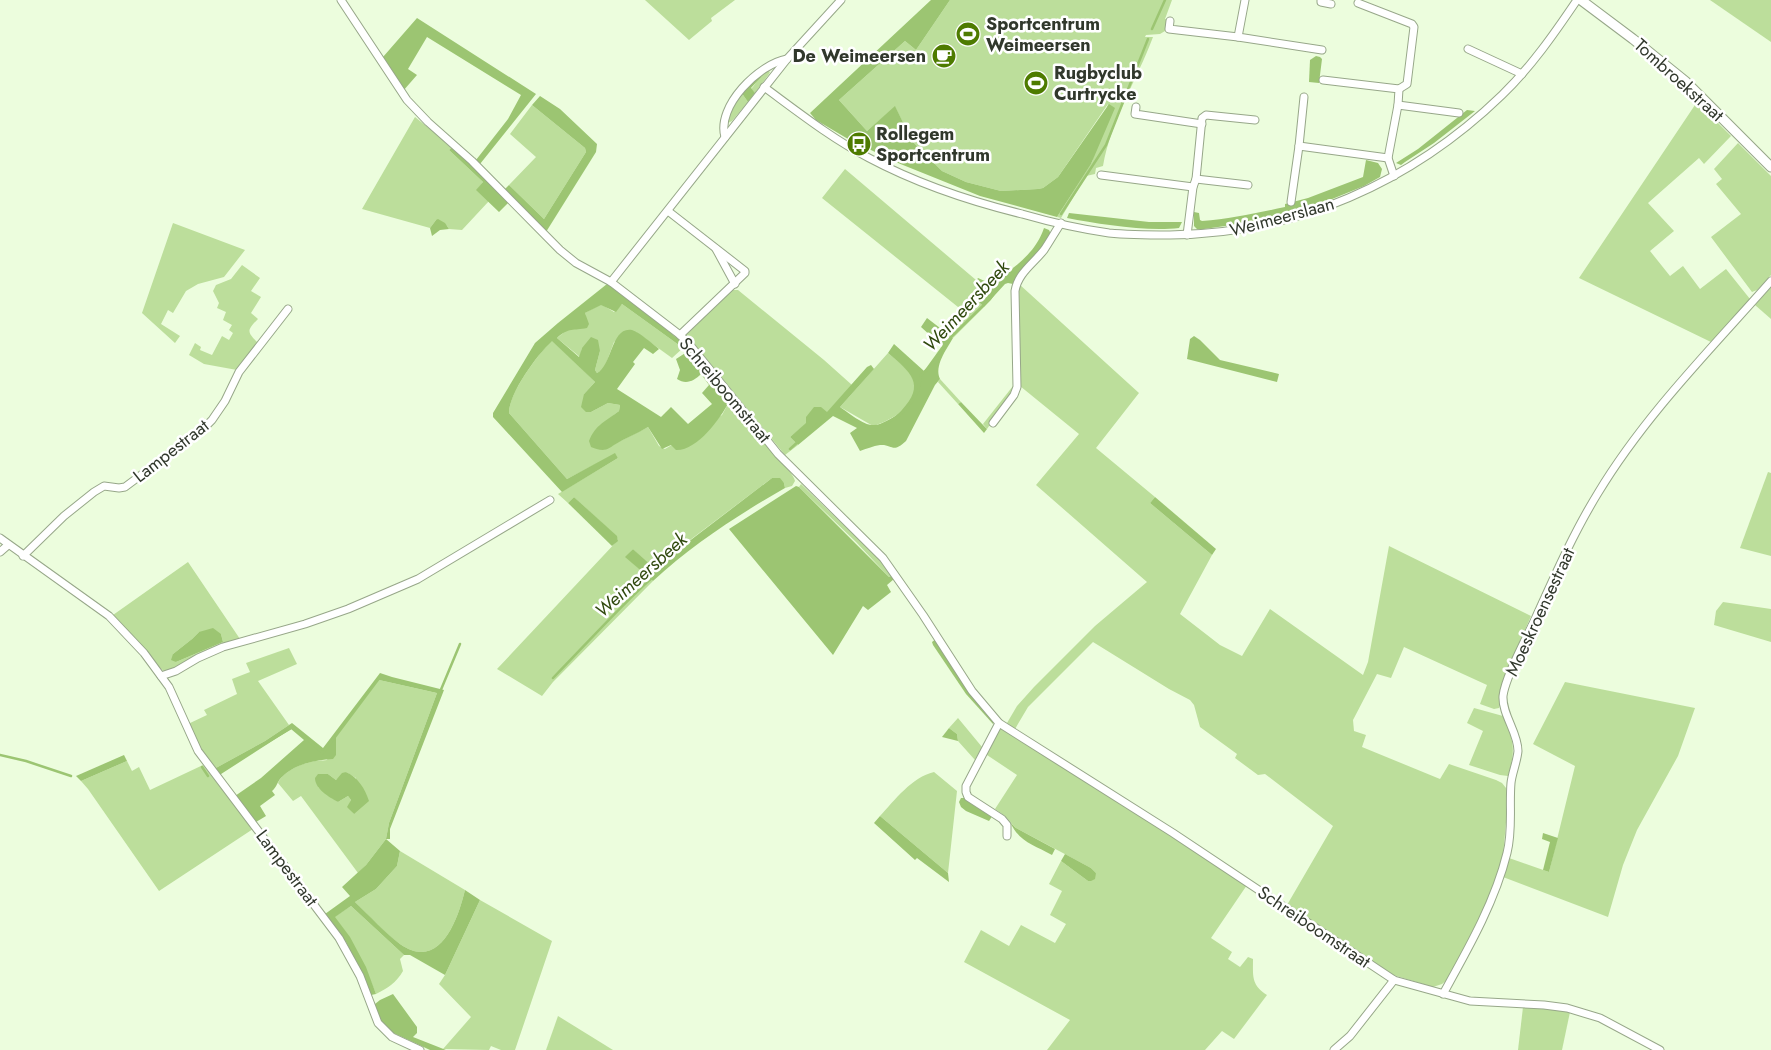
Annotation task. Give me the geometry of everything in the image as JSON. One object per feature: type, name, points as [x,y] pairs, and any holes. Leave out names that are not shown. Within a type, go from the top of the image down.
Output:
[{"type":"street","name":"Schreiboomstraat","points":[[340,0],[398,88],[416,110],[472,161],[560,250],[576,263],[611,282],[680,335],[701,357],[778,454],[883,558],[923,614],[972,692],[999,723],[1181,838],[1394,980],[1470,1001],[1567,1008],[1600,1018],[1660,1050]]},
{"type":"street","points":[[611,282],[764,87],[841,0]]},
{"type":"street","points":[[1238,37],[1245,0]]},
{"type":"street","points":[[1321,0],[1321,2],[1331,4]]},
{"type":"street","name":"Weimeerslaan","points":[[764,87],[824,132],[871,159],[918,180],[993,207],[1109,233],[1187,235],[1218,233],[1293,218],[1330,206],[1394,176],[1422,160],[1479,116],[1522,74],[1550,40],[1577,0]]},
{"type":"street","name":"Tombroekstraat","points":[[1581,0],[1684,81],[1771,166]]},
{"type":"street","points":[[1323,80],[1399,90],[1407,84],[1414,27],[1412,24],[1358,3]]},
{"type":"street","points":[[1170,21],[1169,29],[1322,50]]},
{"type":"street","points":[[1468,49],[1522,74]]},
{"type":"street","points":[[725,137],[725,116],[729,106],[745,85],[778,60],[787,59]]},
{"type":"street","points":[[1394,176],[1388,158],[1399,90]]},
{"type":"street","points":[[1292,202],[1304,97]]},
{"type":"street","points":[[1398,105],[1459,114]]},
{"type":"street","points":[[1136,107],[1135,114],[1202,124]]},
{"type":"street","points":[[1187,235],[1193,187],[1196,179],[1202,118],[1206,115],[1255,120]]},
{"type":"street","points":[[1299,146],[1388,158]]},
{"type":"street","points":[[1101,175],[1193,187]]},
{"type":"street","points":[[1196,179],[1248,185]]},
{"type":"street","points":[[668,211],[745,271],[735,284],[680,335]]},
{"type":"street","points":[[993,423],[1014,395],[1017,387],[1016,284],[1044,249],[1061,223]]},
{"type":"street","points":[[714,246],[735,284]]},
{"type":"street","name":"Moeskroensestraat","points":[[1443,994],[1482,918],[1499,880],[1508,851],[1511,781],[1518,752],[1503,697],[1508,680],[1546,596],[1578,528],[1598,492],[1623,454],[1663,403],[1771,281]]},
{"type":"street","name":"Lampestraat","points":[[23,556],[64,516],[94,492],[104,486],[119,488],[125,486],[204,428],[219,412],[239,372],[288,309]]},
{"type":"street","points":[[162,676],[223,647],[314,621],[418,579],[550,500]]},
{"type":"street","name":"Lampestraat","points":[[0,538],[109,616],[162,676],[169,687],[198,751],[339,938],[360,976],[378,1023],[392,1037],[420,1050]]},
{"type":"street","points":[[0,552],[8,545]]},
{"type":"street","points":[[999,723],[966,786],[966,792],[968,797],[1002,819],[1007,825],[1008,836]]},
{"type":"street","points":[[1334,1050],[1350,1036],[1394,980]]},
{"type":"shaded area","points":[[645,0],[735,0],[711,18],[712,21],[689,40]]},
{"type":"shaded area","points":[[931,0],[950,0],[916,50],[905,41],[839,100],[867,131],[895,106],[912,141],[942,171],[966,182],[1001,191],[1043,188],[1058,177],[1109,104],[1115,108],[1091,164],[1057,217],[980,196],[898,163],[848,139],[816,120],[810,113]]},
{"type":"shaded area","points":[[950,0],[1172,0],[1165,19],[1167,19],[1165,31],[1160,34],[1146,35],[1145,37],[1153,37],[1118,116],[1103,166],[1096,168],[1095,174],[1086,176],[1061,218],[1057,217],[1092,162],[1108,104],[1058,177],[1043,188],[1001,191],[966,182],[942,171],[912,141],[895,107],[867,131],[839,100],[905,41],[916,50]]},
{"type":"shaded area","points":[[1710,0],[1771,0],[1771,42]]},
{"type":"shaded area","points":[[417,18],[536,94],[480,164],[476,160],[508,119],[521,95],[427,37],[408,69],[417,75],[403,91],[383,57]]},
{"type":"shaded area","points":[[1316,56],[1322,59],[1319,83],[1309,82],[1310,60]]},
{"type":"shaded area","points":[[767,70],[770,72],[769,74],[755,93],[751,89]]},
{"type":"shaded area","points":[[759,76],[761,77],[751,88],[755,93],[748,102],[741,92]]},
{"type":"shaded area","points":[[741,92],[748,102],[732,121],[728,123],[727,121]]},
{"type":"shaded area","points":[[540,96],[560,109],[597,144],[596,152],[546,232],[505,189],[509,185],[544,219],[586,152],[585,148],[532,105]]},
{"type":"shaded area","points":[[1697,102],[1731,136],[1704,164],[1699,158],[1648,203],[1674,231],[1650,251],[1670,276],[1683,266],[1700,289],[1726,269],[1750,299],[1713,343],[1579,278]]},
{"type":"shaded area","points":[[532,105],[585,148],[586,152],[544,219],[509,185],[536,157],[510,134]]},
{"type":"shaded area","points":[[1467,110],[1475,111],[1434,143],[1401,165],[1396,163],[1418,149]]},
{"type":"shaded area","points":[[415,117],[452,147],[449,150],[483,182],[477,190],[489,201],[462,230],[449,229],[436,220],[430,228],[362,209]]},
{"type":"shaded area","points":[[1738,143],[1771,176],[1771,275],[1757,290],[1752,292],[1711,237],[1741,214],[1716,184],[1722,179],[1714,169]]},
{"type":"shaded area","points":[[452,147],[509,202],[499,212],[476,190],[483,182],[449,150]]},
{"type":"shaded area","points":[[1366,160],[1378,163],[1382,169],[1380,177],[1364,186],[1315,206],[1267,220],[1204,229],[1197,229],[1194,226],[1194,212],[1199,213],[1200,220],[1202,221],[1285,207],[1285,204],[1308,198],[1363,177]]},
{"type":"shaded area","points":[[845,169],[976,280],[974,285],[983,297],[979,302],[984,307],[953,338],[950,336],[968,315],[822,198]]},
{"type":"shaded area","points":[[1069,213],[1149,222],[1182,222],[1179,228],[1138,228],[1067,218]]},
{"type":"shaded area","points":[[438,219],[445,223],[449,229],[440,230],[432,236],[430,228]]},
{"type":"shaded area","points":[[173,223],[245,250],[224,277],[198,284],[186,291],[173,313],[168,310],[161,324],[180,336],[175,343],[142,313]]},
{"type":"shaded area","points":[[1044,228],[1049,230],[1051,234],[1038,253],[1013,284],[1005,284],[984,307],[979,302],[983,297],[974,284],[978,278],[989,283],[1022,261],[1035,246]]},
{"type":"shaded area","points":[[242,265],[260,278],[251,291],[261,297],[251,313],[258,319],[250,329],[250,334],[259,344],[237,370],[204,364],[189,355],[195,343],[201,347],[200,350],[212,355],[222,336],[229,340],[233,333],[229,330],[232,325],[223,320],[226,312],[217,308],[219,303],[213,291],[216,285],[231,279]]},
{"type":"shaded area","points":[[607,284],[638,305],[685,345],[683,348],[622,304],[616,312],[601,305],[585,313],[589,324],[587,328],[568,331],[557,338],[579,357],[582,348],[591,337],[598,340],[600,351],[595,370],[597,373],[606,363],[616,340],[625,330],[632,330],[646,338],[659,349],[653,354],[644,348],[617,389],[661,417],[671,407],[688,424],[712,404],[702,393],[709,385],[701,374],[696,379],[690,381],[684,382],[677,379],[680,370],[676,359],[690,350],[729,402],[707,433],[700,440],[684,449],[676,450],[671,445],[662,449],[648,427],[607,449],[601,450],[591,447],[589,441],[594,431],[619,411],[620,405],[608,403],[591,412],[586,412],[581,407],[584,394],[595,382],[552,341],[539,355],[519,385],[510,405],[509,413],[567,479],[615,453],[618,458],[562,492],[493,417],[493,413],[535,343]]},
{"type":"shaded area","points":[[1019,284],[1139,393],[1096,448],[1155,497],[1150,503],[1212,555],[1180,614],[1220,645],[1242,656],[1270,609],[1363,675],[1368,662],[1389,546],[1531,616],[1505,676],[1499,708],[1494,709],[1480,704],[1487,685],[1404,647],[1391,678],[1377,674],[1353,720],[1354,731],[1366,735],[1362,747],[1440,779],[1449,764],[1496,780],[1506,788],[1507,811],[1503,856],[1496,879],[1453,970],[1442,984],[1433,987],[1390,974],[1287,905],[1333,826],[1265,774],[1258,775],[1235,758],[1237,754],[1200,727],[1194,705],[1190,700],[1093,642],[1028,707],[1015,729],[1007,723],[1017,706],[1034,687],[1095,626],[1147,582],[1036,485],[1079,434],[1020,386],[1017,290]]},
{"type":"shaded area","points":[[1771,287],[1771,319],[1755,305]]},
{"type":"shaded area","points":[[732,290],[738,290],[852,385],[827,413],[807,423],[790,437],[798,445],[785,455],[686,334]]},
{"type":"shaded area","points":[[601,304],[614,312],[622,304],[683,348],[672,358],[636,332],[614,342],[604,369],[597,373],[595,370],[600,351],[582,348],[580,357],[557,338],[567,330],[577,328],[586,318],[585,313]]},
{"type":"shaded area","points":[[927,318],[953,338],[940,363],[940,379],[906,441],[895,448],[880,445],[860,451],[850,433],[857,428],[833,416],[798,445],[790,437],[806,423],[806,417],[814,407],[821,407],[827,412],[867,367],[871,365],[874,369],[840,407],[857,419],[870,425],[885,422],[898,413],[909,402],[914,386],[909,373],[888,353],[894,344],[924,371],[942,346],[921,327]]},
{"type":"shaded area","points":[[1194,336],[1220,360],[1279,374],[1277,382],[1187,359],[1190,339]]},
{"type":"shaded area","points":[[552,340],[595,382],[584,394],[591,412],[608,403],[620,405],[619,411],[611,417],[603,450],[648,427],[659,446],[665,449],[722,415],[729,402],[777,455],[795,481],[792,486],[785,488],[784,483],[772,478],[653,568],[633,549],[626,557],[653,581],[553,682],[542,696],[497,669],[618,540],[574,497],[568,503],[558,494],[618,458],[615,454],[567,479],[509,413],[510,404],[519,385],[532,364]]},
{"type":"shaded area","points":[[888,353],[910,373],[915,389],[913,397],[902,410],[888,420],[873,426],[840,407]]},
{"type":"shaded area","points":[[940,379],[961,402],[958,404],[938,382]]},
{"type":"shaded area","points":[[1013,386],[1015,388],[987,429],[983,424]]},
{"type":"shaded area","points":[[961,402],[987,429],[984,433],[958,404]]},
{"type":"shaded area","points":[[1768,472],[1771,473],[1771,556],[1740,548]]},
{"type":"shaded area","points":[[772,478],[780,478],[785,488],[716,531],[668,567],[653,581],[625,557],[633,549],[654,568]]},
{"type":"shaded area","points":[[801,484],[881,561],[889,570],[891,576],[889,577],[799,487]]},
{"type":"shaded area","points":[[796,486],[889,577],[891,576],[894,579],[887,585],[891,592],[868,610],[863,606],[833,655],[729,529]]},
{"type":"shaded area","points":[[574,497],[617,536],[618,541],[612,546],[568,503]]},
{"type":"shaded area","points":[[1155,497],[1216,549],[1212,555],[1150,503]]},
{"type":"shaded area","points":[[188,562],[240,639],[165,672],[113,615]],"holes":[[[199,632],[221,634],[223,642],[176,662],[173,654]]]},
{"type":"shaded area","points":[[1723,602],[1771,609],[1771,642],[1714,625],[1716,611]]},
{"type":"shaded area","points":[[213,628],[221,634],[223,642],[176,662],[171,660],[173,654],[199,632]]},
{"type":"shaded area","points":[[936,639],[993,724],[966,694],[933,645],[932,642]]},
{"type":"shaded area","points":[[289,648],[297,664],[258,681],[289,725],[265,741],[214,769],[202,753],[188,724],[207,715],[204,710],[237,694],[232,679],[250,672],[246,663]]},
{"type":"shaded area","points":[[380,673],[444,690],[390,829],[390,839],[386,839],[389,823],[437,693],[379,680],[336,735],[336,755],[333,759],[319,760],[298,766],[286,773],[272,791],[275,795],[260,806],[266,816],[256,822],[235,796],[261,778],[304,740],[291,729],[218,776],[214,769],[265,741],[292,723],[323,748]]},
{"type":"shaded area","points":[[379,680],[437,693],[389,823],[386,839],[358,873],[301,796],[293,801],[278,783],[284,775],[297,767],[313,761],[327,760],[336,735]],"holes":[[[346,772],[356,778],[354,814],[348,807],[351,800],[348,796],[338,802],[318,787],[328,774],[336,780]]]},
{"type":"shaded area","points":[[1565,682],[1695,708],[1678,756],[1637,830],[1623,865],[1608,917],[1503,877],[1509,858],[1549,872],[1575,766],[1533,744]]},
{"type":"shaded area","points":[[1474,708],[1503,716],[1510,731],[1513,745],[1508,776],[1469,765],[1483,731],[1467,723]]},
{"type":"shaded area","points":[[958,718],[982,747],[975,760],[958,741],[957,734],[949,728]]},
{"type":"shaded area","points":[[949,728],[957,734],[958,741],[942,737]]},
{"type":"shaded area","points":[[1000,729],[1034,748],[1247,885],[1211,938],[1232,952],[1228,959],[1240,967],[1248,957],[1253,959],[1254,980],[1258,988],[1267,995],[1234,1039],[1222,1031],[1205,1050],[1047,1050],[1070,1020],[964,962],[981,930],[1009,946],[1021,925],[1055,943],[1066,924],[1050,915],[1062,891],[1049,884],[1061,861],[1088,881],[1096,873],[1091,868],[1016,828],[1005,816],[995,809],[1017,775],[986,753]]},
{"type":"shaded area","points":[[124,755],[127,761],[81,781],[76,776]]},
{"type":"shaded area","points":[[127,761],[132,771],[139,767],[150,790],[203,765],[253,829],[159,891],[81,781]]},
{"type":"shaded area","points":[[346,772],[360,784],[369,801],[354,814],[347,807],[351,800],[348,796],[338,802],[317,786],[315,778],[318,774],[328,774],[336,780],[342,773]]},
{"type":"shaded area","points":[[934,772],[957,791],[948,873],[880,816],[911,784]]},
{"type":"shaded area","points":[[961,798],[993,815],[989,821],[961,807],[959,802]]},
{"type":"shaded area","points":[[880,816],[948,873],[949,882],[917,858],[915,860],[874,823]]},
{"type":"shaded area","points":[[1010,822],[1016,828],[1055,849],[1052,855],[1022,839]]},
{"type":"shaded area","points":[[1543,833],[1558,838],[1549,872],[1543,870],[1550,842],[1542,839]]},
{"type":"shaded area","points":[[386,839],[400,851],[397,866],[376,889],[355,902],[400,944],[414,951],[426,951],[436,947],[452,927],[458,915],[465,890],[480,900],[445,975],[410,955],[404,955],[351,906],[335,917],[350,937],[366,967],[376,994],[371,995],[346,942],[325,914],[350,896],[342,887],[366,865]]},
{"type":"shaded area","points":[[400,851],[465,890],[458,915],[445,938],[436,947],[426,951],[414,951],[394,940],[355,902],[376,889],[397,866]]},
{"type":"shaded area","points":[[1065,854],[1091,868],[1096,873],[1095,879],[1088,881],[1061,861]]},
{"type":"shaded area","points":[[480,900],[552,941],[515,1050],[501,1050],[491,1046],[489,1050],[443,1049],[471,1017],[439,984]]},
{"type":"shaded area","points":[[351,906],[404,955],[400,959],[403,971],[398,979],[376,994],[358,954],[334,917]]},
{"type":"shaded area","points":[[393,994],[417,1027],[417,1033],[413,1037],[446,1050],[430,1050],[387,1030],[379,1019],[374,1007],[380,1000]]},
{"type":"shaded area","points":[[1523,1007],[1550,1007],[1570,1012],[1562,1050],[1518,1050]]},
{"type":"shaded area","points":[[558,1016],[613,1050],[546,1050]]},
{"type":"waterway","name":"Weimeersbeek","points":[[1152,29],[1165,0]]},
{"type":"waterway","name":"Weimeersbeek","points":[[1061,214],[1106,145],[1148,39]]},
{"type":"waterway","name":"Weimeersbeek","points":[[790,449],[832,411],[843,413],[868,427],[877,427],[898,417],[912,402],[918,391],[921,375],[935,362],[948,340],[990,299],[1003,281],[1032,256],[1042,244],[1047,233]]},
{"type":"waterway","name":"Weimeersbeek","points":[[553,678],[617,611],[667,564],[709,533],[782,487]]},
{"type":"waterway","name":"Weimeersbeek","points":[[220,770],[293,727],[323,753],[380,677],[440,692],[460,644]]},
{"type":"waterway","name":"Weimeersbeek","points":[[0,755],[26,761],[71,776]]},
{"type":"waterway","name":"Weimeersbeek","points":[[202,767],[208,776]]},
{"type":"place","name":"Sportcentrum Weimeersen","points":[[968,34]]},
{"type":"place","name":"De Weimeersen","points":[[944,56]]},
{"type":"place","name":"Rugbyclub Curtrycke","points":[[1036,83]]},
{"type":"place","name":"Rollegem Sportcentrum","points":[[859,144]]}]
